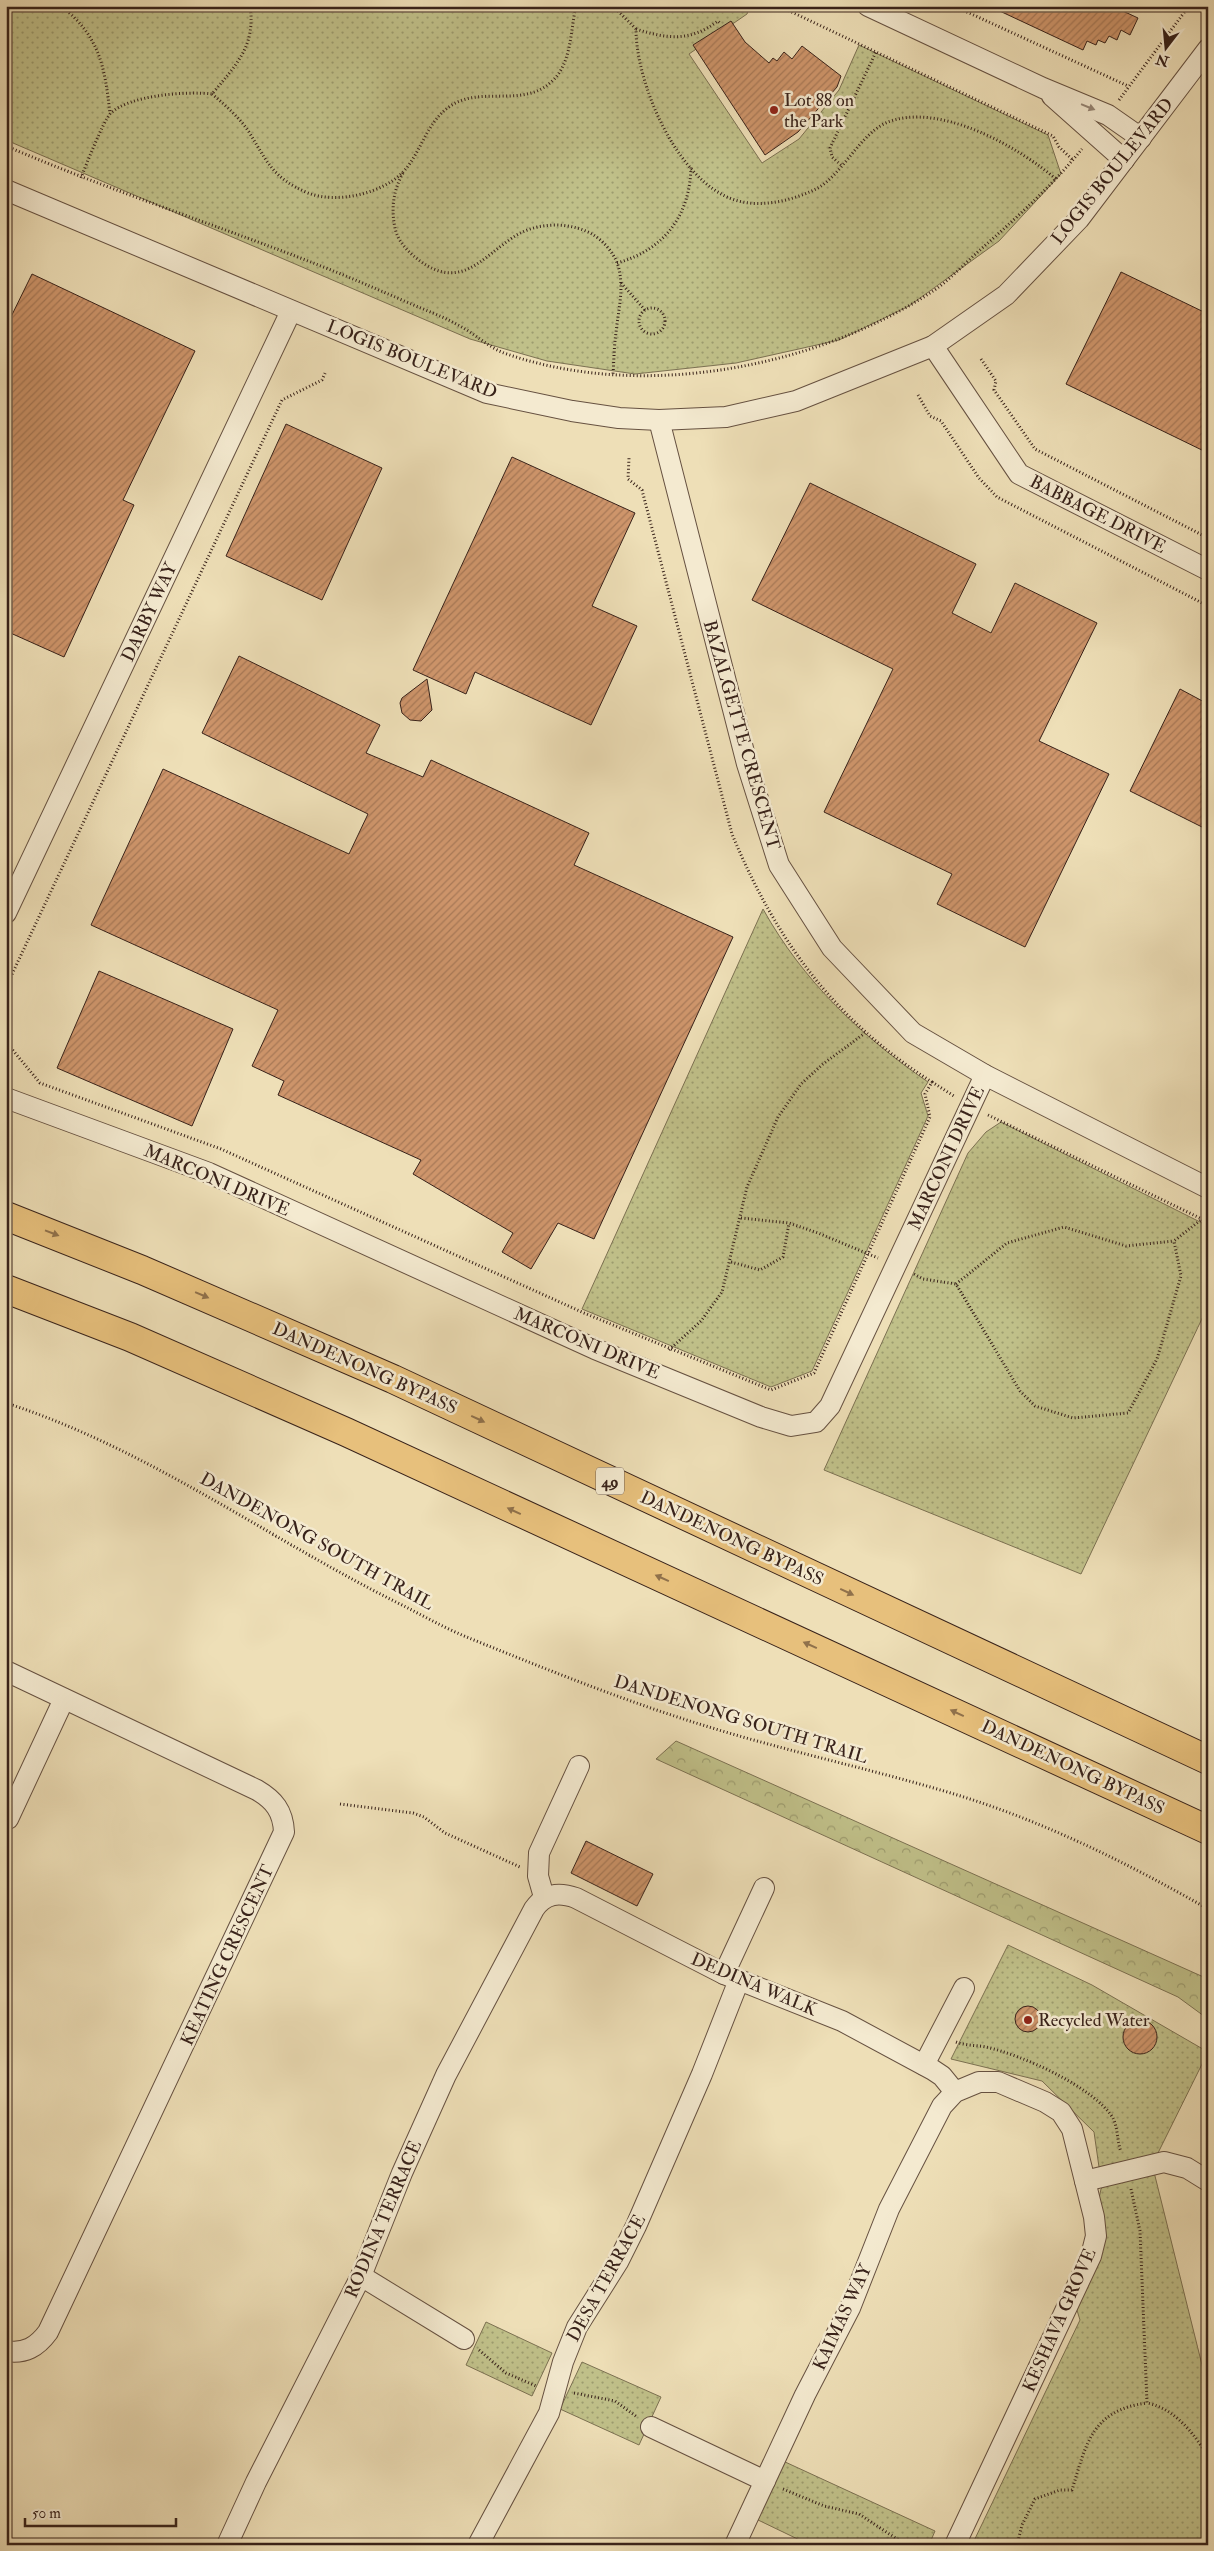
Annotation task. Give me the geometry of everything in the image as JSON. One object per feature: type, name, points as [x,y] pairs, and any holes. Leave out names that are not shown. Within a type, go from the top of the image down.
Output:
[{"type":"highway","name":"DANDENONG BYPASS","points":[[6,1216],[142,1270],[384,1375],[1208,1760]]},
{"type":"highway","name":"DANDENONG BYPASS","points":[[6,1288],[211,1372],[346,1432],[1208,1830]]},
{"type":"street","points":[[868,6],[1043,88],[1108,115],[1141,138]]},
{"type":"street","name":"LOGIS BOULEVARD","points":[[6,190],[487,393],[572,411],[659,420],[726,417],[796,401],[933,346],[1006,295],[1079,219],[1208,49]]},
{"type":"street","points":[[1043,88],[1093,135],[1124,160]]},
{"type":"street","name":"DARBY WAY","points":[[6,913],[291,311]]},
{"type":"street","name":"BABBAGE DRIVE","points":[[933,346],[1019,474],[1208,570]]},
{"type":"street","name":"BAZALGETTE CRESCENT","points":[[659,420],[747,764],[778,865],[832,948],[912,1033],[985,1076],[1208,1188]]},
{"type":"street","name":"MARCONI DRIVE","points":[[6,1098],[209,1173],[595,1349],[761,1417],[791,1426],[816,1422],[830,1406],[985,1076]]},
{"type":"street","name":"KEATING CRESCENT","points":[[6,1672],[266,1795],[279,1809],[283,1820],[284,1832],[48,2332],[38,2344],[29,2350],[21,2352],[6,2351]]},
{"type":"street","points":[[8,1819],[64,1699]]},
{"type":"street","points":[[544,1897],[538,1876],[538,1853],[579,1766]]},
{"type":"street","name":"DESA TERRACE","points":[[478,2545],[549,2413],[569,2345],[636,2226],[702,2074],[732,1977],[764,1888]]},
{"type":"street","name":"DEDINA WALK","points":[[544,1897],[559,1894],[576,1898],[732,1977],[842,2021],[942,2076],[955,2092]]},
{"type":"street","name":"RODINA TERRACE","points":[[227,2545],[256,2482],[361,2276],[402,2173],[446,2075],[534,1909],[544,1897]]},
{"type":"street","points":[[924,2065],[964,1988]]},
{"type":"street","name":"KESHAVA GROVE","points":[[955,2092],[979,2082],[998,2082],[1023,2091],[1055,2108],[1070,2123],[1096,2229],[1090,2256],[955,2545]]},
{"type":"street","name":"KAIMAS WAY","points":[[735,2545],[805,2395],[850,2308],[885,2216],[913,2167],[935,2119],[947,2099],[955,2092]]},
{"type":"street","points":[[1085,2181],[1164,2162],[1187,2168],[1208,2182]]},
{"type":"street","points":[[361,2276],[464,2339]]},
{"type":"street","points":[[651,2427],[765,2481]]},
{"type":"path","points":[[61,6],[76,17],[87,31],[100,54],[106,79],[110,114],[81,178]]},
{"type":"path","points":[[212,94],[248,44],[252,27],[250,6]]},
{"type":"path","points":[[576,6],[568,56],[560,72],[550,84],[535,92],[522,95],[472,96],[454,104],[439,116],[428,129],[404,171],[395,191],[393,210],[396,230],[402,244],[412,255],[430,268],[446,272],[462,271],[476,266],[514,236],[547,226],[567,225],[583,229],[597,237],[608,248],[617,263],[621,283],[613,374]]},
{"type":"path","points":[[612,6],[636,29],[660,36],[685,37],[705,31],[718,21],[721,24]]},
{"type":"path","points":[[779,6],[1052,136],[1059,147],[1072,160]]},
{"type":"path","points":[[954,6],[1128,86]]},
{"type":"path","points":[[1108,115],[1189,6]]},
{"type":"path","points":[[636,29],[639,63],[651,103],[681,154],[706,185],[732,199],[760,203],[791,200],[819,187],[873,131],[888,122],[913,118],[940,120],[970,128],[1035,161],[1056,180]]},
{"type":"path","points":[[841,165],[832,157],[830,148],[876,52]]},
{"type":"path","points":[[110,114],[137,101],[160,95],[190,92],[212,94],[235,115],[248,131],[264,160],[283,179],[308,193],[327,197],[362,194],[392,181],[404,171]]},
{"type":"path","points":[[6,146],[81,178],[327,268],[458,324],[501,352],[552,366],[613,374],[647,375],[713,372],[766,361],[821,347],[887,319],[934,291],[1056,180],[1093,135]]},
{"type":"path","points":[[617,263],[630,259],[657,244],[670,232],[680,218],[690,184],[691,166]]},
{"type":"path","points":[[621,283],[645,310]]},
{"type":"path","points":[[657,309],[663,314],[664,327],[658,333],[645,332],[639,326],[640,317],[645,310],[657,309]]},
{"type":"path","points":[[981,360],[996,381],[994,390],[1035,449],[1208,538]]},
{"type":"path","points":[[6,987],[282,400],[322,380],[326,371]]},
{"type":"path","points":[[629,458],[628,479],[642,490],[732,834],[753,882],[786,942],[819,985],[865,1033],[896,1059],[970,1106],[1208,1222]]},
{"type":"path","points":[[669,1350],[701,1321],[722,1292],[731,1262],[747,1187],[778,1117],[801,1084],[822,1064],[865,1033]]},
{"type":"path","points":[[6,1042],[40,1083],[221,1149],[584,1313],[669,1350],[772,1390],[814,1373],[930,1117],[925,1094],[932,1082]]},
{"type":"path","points":[[741,1218],[789,1223],[897,1266],[923,1279],[956,1284],[1006,1243],[1064,1227],[1126,1246],[1174,1240],[1202,1219]]},
{"type":"path","points":[[731,1262],[760,1270],[783,1257],[789,1223]]},
{"type":"path","points":[[956,1284],[1020,1391],[1035,1406],[1073,1418],[1128,1413],[1157,1359],[1180,1276],[1174,1240]]},
{"type":"path","name":"DANDENONG SOUTH TRAIL","points":[[6,1403],[80,1431],[148,1463],[351,1580],[463,1636],[632,1702],[790,1751],[946,1792],[1010,1814],[1124,1863],[1208,1909]]},
{"type":"path","points":[[340,1804],[413,1813],[424,1817],[445,1833],[538,1876]]},
{"type":"path","points":[[464,2339],[512,2377],[528,2384],[615,2401],[651,2427]]},
{"type":"path","points":[[1017,2545],[1022,2525],[1035,2499],[1060,2490],[1072,2490],[1093,2431],[1112,2415],[1136,2404],[1147,2403]]},
{"type":"path","points":[[765,2481],[824,2506],[858,2514],[906,2545]]},
{"type":"green space","points":[[6,6],[750,6],[747,14],[689,54],[762,163],[799,139],[839,90],[859,45],[1048,135],[1061,174],[999,241],[909,306],[839,340],[736,363],[635,374],[547,361],[470,339],[6,140]]},
{"type":"green space","points":[[763,909],[796,960],[835,1005],[880,1046],[928,1082],[921,1093],[928,1116],[812,1371],[771,1387],[582,1309]]},
{"type":"green space","points":[[1001,1122],[1208,1226],[1208,1306],[1081,1574],[824,1470],[968,1153],[986,1132]]},
{"type":"green space","points":[[676,1741],[1208,1979],[1208,2019],[1178,1997],[656,1759]]},
{"type":"green space","points":[[1008,1945],[1092,1985],[1208,2052],[1157,2155],[1099,2167],[1094,2132],[1042,2081],[951,2059]]},
{"type":"green space","points":[[1154,2172],[1208,2389],[1208,2545],[972,2545],[1080,2320],[1076,2307],[1101,2189],[1104,2185]]},
{"type":"green space","points":[[486,2322],[552,2353],[532,2396],[466,2365]]},
{"type":"green space","points":[[582,2362],[661,2397],[639,2445],[560,2409]]},
{"type":"green space","points":[[783,2461],[935,2531],[929,2545],[810,2545],[756,2519]]},
{"type":"building","points":[[989,6],[1112,6],[1138,18],[1130,35],[1121,30],[1117,40],[1109,36],[1105,43],[1098,40],[1096,45],[1087,41],[1083,50]]},
{"type":"building","points":[[731,21],[745,42],[769,63],[773,58],[777,61],[784,52],[792,59],[802,46],[841,76],[837,87],[798,132],[765,155],[693,45]]},
{"type":"building","points":[[1121,272],[1208,314],[1208,453],[1066,384]]},
{"type":"building","points":[[32,274],[195,351],[123,500],[134,505],[64,657],[6,631],[6,327]]},
{"type":"building","points":[[286,424],[382,468],[322,600],[226,556]]},
{"type":"building","points":[[512,457],[635,513],[592,606],[637,626],[591,725],[475,672],[466,694],[413,670]]},
{"type":"building","points":[[810,483],[976,564],[952,613],[991,633],[1015,583],[1097,623],[1039,741],[1109,774],[1025,947],[937,904],[952,874],[824,812],[893,669],[752,600]]},
{"type":"building","points":[[239,656],[380,725],[366,753],[423,777],[431,760],[589,833],[574,865],[733,937],[594,1239],[558,1223],[531,1269],[502,1252],[513,1233],[413,1174],[421,1160],[278,1095],[284,1081],[252,1066],[278,1010],[91,925],[163,769],[349,854],[368,814],[202,733]]},
{"type":"building","points":[[427,679],[432,710],[421,721],[410,720],[402,713],[400,703],[402,698]]},
{"type":"building","points":[[1180,689],[1208,704],[1208,830],[1130,791]]},
{"type":"building","points":[[99,971],[233,1029],[192,1126],[57,1068]]},
{"type":"building","points":[[586,1841],[653,1874],[637,1906],[571,1873]]},
{"type":"building","name":"Recycled Water","points":[[1028,2006],[1037,2010],[1041,2019],[1037,2028],[1028,2032],[1019,2028],[1015,2019],[1019,2010]]},
{"type":"building","points":[[1140,2020],[1152,2025],[1157,2037],[1152,2049],[1140,2054],[1128,2049],[1123,2037],[1128,2025]]},
{"type":"place","name":"Lot 88 on the Park","points":[[774,110]]},
{"type":"place","name":"Recycled Water","points":[[1028,2020]]}]
